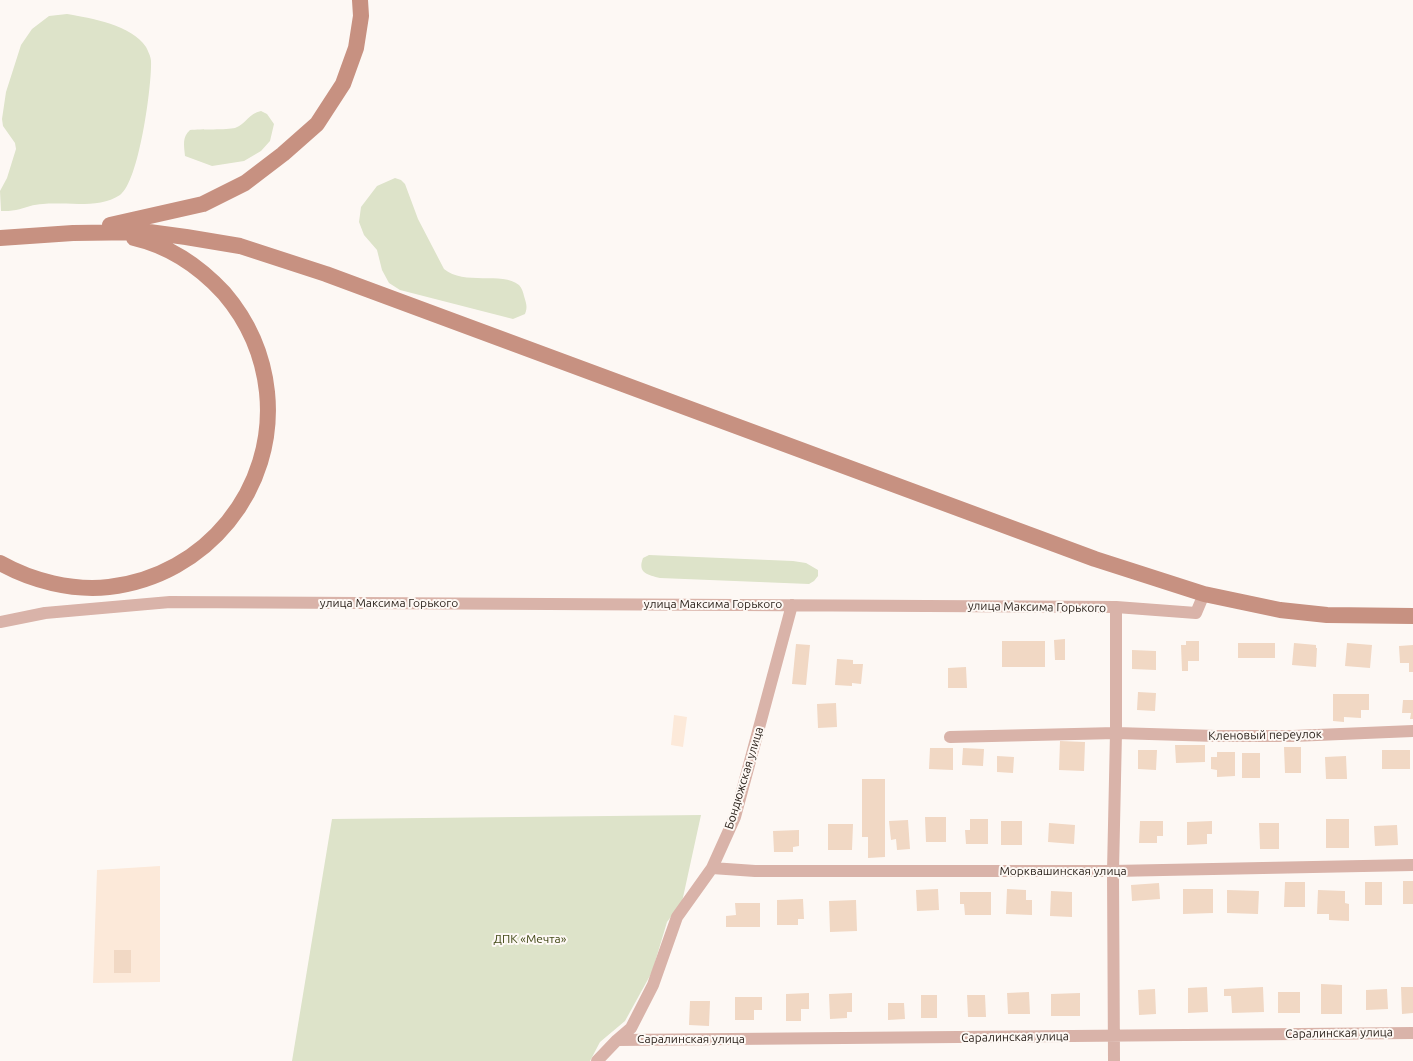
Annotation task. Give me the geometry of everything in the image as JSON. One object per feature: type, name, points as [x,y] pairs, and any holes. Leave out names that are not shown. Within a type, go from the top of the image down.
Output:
[{"type":"street","points":[[73,233],[203,204],[245,183],[283,154],[317,124],[343,84],[356,48],[361,16],[360,0]]},
{"type":"street","points":[[0,238],[73,233],[149,232],[186,236],[240,246],[333,276],[1095,559],[1204,594],[1280,610],[1328,615],[1413,616]]},
{"type":"street","points":[[0,563],[35,579],[71,587],[108,587],[145,580],[152,577],[179,565],[209,543],[234,515],[253,483],[265,448],[269,411],[265,374],[254,338],[230,300],[210,278],[180,256],[146,241],[110,233],[73,233]]},
{"type":"street","name":"улица Максима Горького","points":[[0,622],[45,613],[170,602],[1116,607],[1196,613],[1204,594]]},
{"type":"street","name":"Бондюжская улица","points":[[597,1061],[599,1057],[631,1028],[653,985],[677,917],[712,868],[735,817],[792,605]]},
{"type":"street","points":[[1114,1061],[1113,871],[1116,733],[1116,607]]},
{"type":"street","name":"Кленовый переулок","points":[[950,737],[1116,733],[1216,736],[1293,736],[1413,731]]},
{"type":"street","name":"Морквашинская улица","points":[[712,868],[755,871],[1113,871],[1413,866]]},
{"type":"street","name":"Саралинская улица","points":[[617,1040],[1413,1033]]},
{"type":"shaded area","points":[[674,715],[687,717],[683,747],[671,745]]},
{"type":"shaded area","points":[[160,866],[160,982],[93,983],[97,870]]},
{"type":"green space","points":[[67,14],[99,20],[121,28],[140,39],[149,54],[151,61],[151,73],[147,111],[133,172],[127,186],[120,195],[102,202],[83,204],[40,204],[16,210],[1,211],[0,191],[7,178],[16,149],[15,143],[3,126],[2,119],[6,92],[21,45],[32,29],[49,16]]},
{"type":"green space","points":[[261,111],[267,114],[274,124],[270,141],[261,151],[244,161],[212,166],[185,156],[185,138],[190,130],[235,128],[253,114]]},
{"type":"green space","points":[[395,178],[401,180],[405,184],[418,219],[444,269],[452,274],[462,277],[493,278],[512,281],[521,287],[526,303],[525,314],[513,319],[400,290],[389,283],[382,270],[377,250],[364,235],[359,222],[361,207],[377,186]]},
{"type":"green space","points":[[649,555],[793,561],[806,563],[818,570],[818,576],[809,584],[660,578],[648,574],[641,567],[643,558]]},
{"type":"green space","name":"ДПК «Мечта»","points":[[701,815],[682,902],[667,922],[652,972],[625,1021],[600,1042],[590,1061],[292,1061],[332,819]]},
{"type":"building","points":[[1065,639],[1065,660],[1055,660],[1054,640]]},
{"type":"building","points":[[1002,641],[1045,641],[1045,667],[1002,667]]},
{"type":"building","points":[[1186,641],[1199,641],[1199,661],[1188,661],[1188,671],[1182,671],[1181,645],[1186,645]]},
{"type":"building","points":[[1238,643],[1275,643],[1275,658],[1238,658]]},
{"type":"building","points":[[1294,643],[1316,645],[1316,667],[1292,665]]},
{"type":"building","points":[[1347,643],[1372,645],[1370,668],[1345,666]]},
{"type":"building","points":[[796,644],[810,645],[806,685],[792,684]]},
{"type":"building","points":[[1413,645],[1413,672],[1409,672],[1409,663],[1400,663],[1399,646]]},
{"type":"building","points":[[1132,650],[1156,651],[1156,670],[1132,669]]},
{"type":"building","points":[[837,659],[853,660],[853,664],[863,664],[861,684],[852,683],[852,686],[835,685]]},
{"type":"building","points":[[966,667],[967,688],[948,688],[948,668]]},
{"type":"building","points":[[1138,692],[1156,693],[1155,711],[1137,710]]},
{"type":"building","points":[[1333,694],[1369,694],[1369,710],[1361,710],[1361,718],[1344,717],[1344,722],[1333,721]]},
{"type":"building","points":[[1403,700],[1413,700],[1413,719],[1410,719],[1411,713],[1402,713]]},
{"type":"building","points":[[836,703],[837,727],[818,728],[817,704]]},
{"type":"building","points":[[1060,741],[1085,742],[1084,771],[1059,770]]},
{"type":"building","points":[[1175,745],[1205,745],[1205,762],[1176,763]]},
{"type":"building","points":[[1284,747],[1301,747],[1301,773],[1285,773]]},
{"type":"building","points":[[930,748],[953,748],[953,770],[929,769]]},
{"type":"building","points":[[963,748],[984,749],[983,766],[962,765]]},
{"type":"building","points":[[1138,750],[1157,750],[1156,770],[1138,769]]},
{"type":"building","points":[[1382,750],[1410,750],[1410,769],[1382,769]]},
{"type":"building","points":[[1217,752],[1235,752],[1235,776],[1217,777],[1217,770],[1211,769],[1211,757],[1217,757]]},
{"type":"building","points":[[1242,753],[1260,753],[1260,778],[1242,778]]},
{"type":"building","points":[[997,756],[1014,757],[1013,773],[997,772]]},
{"type":"building","points":[[1346,756],[1347,779],[1326,779],[1325,757]]},
{"type":"building","points":[[862,779],[885,779],[885,857],[868,858],[868,837],[862,837]]},
{"type":"building","points":[[925,817],[946,817],[946,842],[926,842]]},
{"type":"building","points":[[970,819],[988,819],[988,844],[966,844],[965,830],[970,830]]},
{"type":"building","points":[[1326,819],[1349,819],[1349,848],[1326,848]]},
{"type":"building","points":[[908,820],[910,849],[897,850],[896,839],[891,840],[889,821]]},
{"type":"building","points":[[1001,821],[1022,821],[1022,845],[1001,845]]},
{"type":"building","points":[[1140,821],[1163,821],[1163,836],[1157,836],[1157,843],[1139,843]]},
{"type":"building","points":[[1212,821],[1212,834],[1207,834],[1207,844],[1187,845],[1187,822]]},
{"type":"building","points":[[1049,823],[1075,825],[1074,844],[1048,842]]},
{"type":"building","points":[[1259,823],[1279,823],[1279,849],[1260,849]]},
{"type":"building","points":[[828,824],[853,824],[852,850],[828,850]]},
{"type":"building","points":[[1397,825],[1398,845],[1375,846],[1374,826]]},
{"type":"building","points":[[799,830],[799,846],[793,847],[793,852],[774,852],[773,831]]},
{"type":"building","points":[[1403,881],[1413,881],[1413,904],[1403,904]]},
{"type":"building","points":[[1285,882],[1305,882],[1305,907],[1284,907]]},
{"type":"building","points":[[1365,882],[1382,882],[1382,905],[1365,905]]},
{"type":"building","points":[[1159,883],[1160,899],[1132,901],[1131,885]]},
{"type":"building","points":[[938,889],[939,910],[917,911],[916,890]]},
{"type":"building","points":[[1007,889],[1026,890],[1026,900],[1032,900],[1032,915],[1006,914]]},
{"type":"building","points":[[1183,889],[1213,889],[1213,913],[1183,914]]},
{"type":"building","points":[[1227,890],[1259,891],[1258,914],[1227,913]]},
{"type":"building","points":[[1318,890],[1345,891],[1345,903],[1349,904],[1349,921],[1329,920],[1329,914],[1317,914]]},
{"type":"building","points":[[1051,891],[1072,892],[1072,917],[1050,916]]},
{"type":"building","points":[[960,892],[991,892],[991,915],[965,915],[964,904],[960,904]]},
{"type":"building","points":[[803,899],[804,919],[798,919],[798,925],[777,925],[777,900]]},
{"type":"building","points":[[856,900],[857,931],[830,932],[829,901]]},
{"type":"building","points":[[735,903],[760,903],[760,927],[726,927],[726,916],[736,915]]},
{"type":"building","points":[[114,950],[131,950],[131,973],[114,973]]},
{"type":"building","points":[[1321,984],[1342,985],[1342,1014],[1321,1014]]},
{"type":"building","points":[[1207,987],[1208,1012],[1188,1013],[1188,988]]},
{"type":"building","points":[[1263,987],[1264,1012],[1232,1013],[1231,996],[1224,996],[1224,989]]},
{"type":"building","points":[[1401,987],[1413,987],[1413,1013],[1402,1014]]},
{"type":"building","points":[[1155,989],[1156,1014],[1139,1015],[1138,990]]},
{"type":"building","points":[[1387,989],[1388,1009],[1366,1010],[1366,990]]},
{"type":"building","points":[[1029,992],[1030,1014],[1008,1014],[1007,993]]},
{"type":"building","points":[[1278,992],[1300,992],[1300,1013],[1278,1013]]},
{"type":"building","points":[[809,993],[809,1009],[801,1009],[801,1021],[786,1021],[786,994]]},
{"type":"building","points":[[852,993],[852,1012],[847,1012],[847,1018],[830,1019],[829,994]]},
{"type":"building","points":[[1080,993],[1080,1016],[1051,1016],[1051,994]]},
{"type":"building","points":[[921,995],[937,995],[937,1018],[921,1018]]},
{"type":"building","points":[[967,995],[985,995],[986,1017],[968,1017]]},
{"type":"building","points":[[735,997],[762,997],[762,1010],[754,1010],[754,1020],[735,1020]]},
{"type":"building","points":[[690,1001],[710,1001],[709,1026],[689,1025]]},
{"type":"building","points":[[888,1003],[904,1003],[905,1019],[888,1020]]}]
